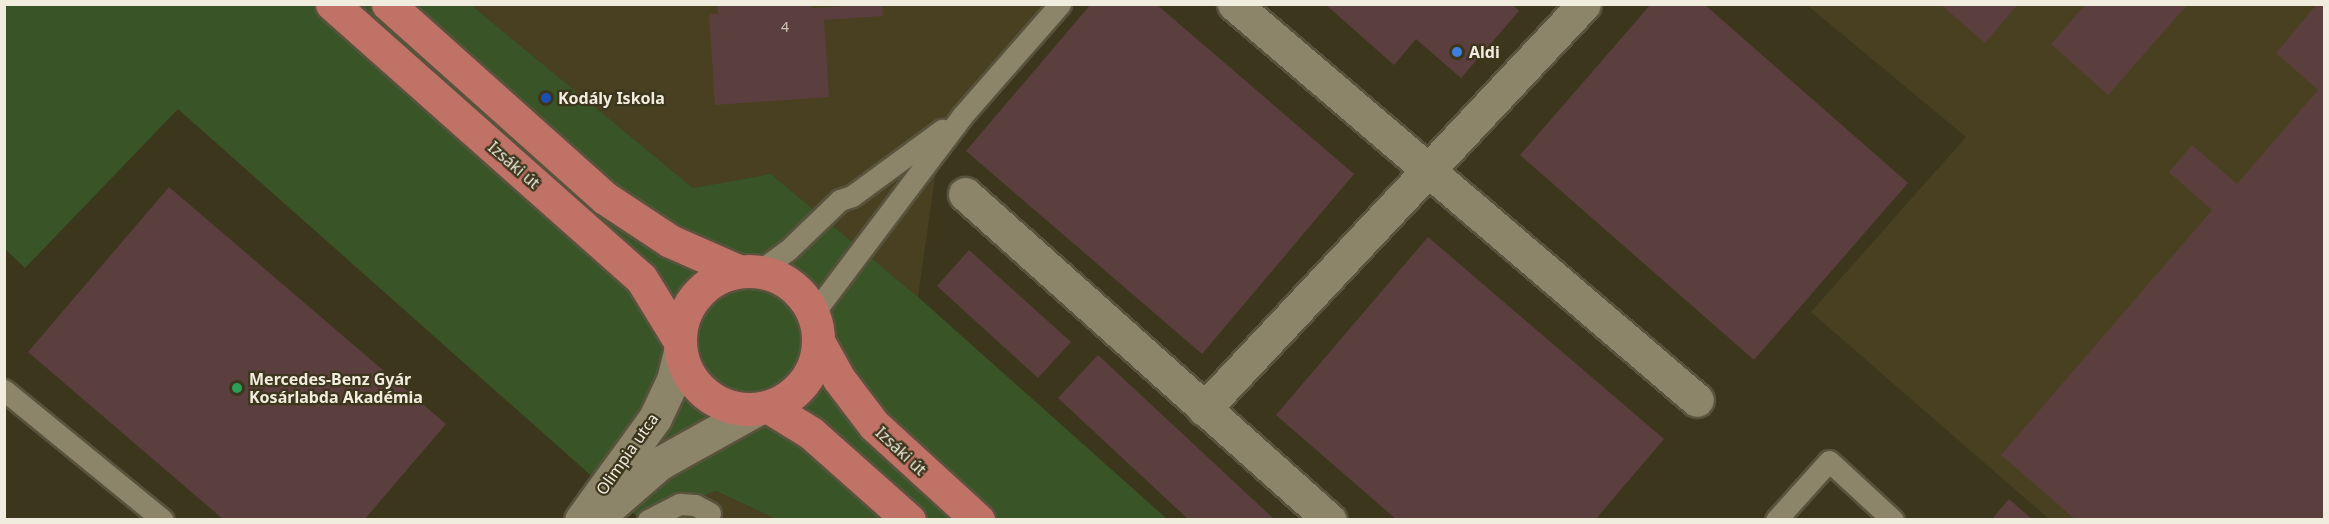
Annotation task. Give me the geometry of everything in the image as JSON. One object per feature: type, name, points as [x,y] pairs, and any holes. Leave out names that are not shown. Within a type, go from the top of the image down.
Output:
[{"type":"main road","name":"Izsáki út","points":[[332,4],[641,278],[680,346]]},
{"type":"main road","points":[[388,4],[605,198],[669,241],[748,271],[789,283],[807,302],[816,328],[807,379],[789,397],[763,408],[734,408],[702,392],[688,374],[680,346],[683,317],[694,296],[714,280],[748,271]]},
{"type":"main road","name":"Izsáki út","points":[[816,328],[839,380],[873,425],[978,519]]},
{"type":"main road","points":[[763,408],[811,433],[909,519]]},
{"type":"street","points":[[1234,4],[1696,400]]},
{"type":"street","points":[[1204,409],[1584,4]]},
{"type":"street","points":[[965,194],[1329,519]]},
{"type":"street","name":"Olimpia utca","points":[[581,519],[655,418],[673,380],[680,346]]},
{"type":"street","name":"Olimpia utca","points":[[595,519],[660,463],[763,408]]},
{"type":"lane","points":[[816,328],[962,116],[1060,4]]},
{"type":"lane","points":[[748,271],[787,250],[840,200],[852,196],[962,116]]},
{"type":"lane","points":[[4,390],[163,519]]},
{"type":"lane","points":[[1776,519],[1829,461],[1893,519]]},
{"type":"lane","points":[[648,519],[680,504],[695,505],[710,513]]},
{"type":"shaded area","points":[[471,5],[1062,5],[941,134],[918,297],[771,174],[693,188]]},
{"type":"shaded area","points":[[1807,5],[2324,5],[2324,519],[2049,519],[1811,312],[1966,137]]},
{"type":"shaded area","points":[[716,491],[776,519],[639,520]]},
{"type":"green space","points":[[4,5],[471,5],[693,188],[771,174],[918,297],[1167,519],[776,519],[716,491],[640,519],[178,109],[25,268],[5,249]]},
{"type":"building","points":[[717,4],[812,4],[812,8],[882,4],[883,16],[824,20],[829,97],[715,105],[709,14],[718,14]]},
{"type":"building","points":[[1091,4],[1156,4],[1354,174],[1202,354],[966,151]]},
{"type":"building","name":"Aldi","points":[[1325,4],[1512,4],[1519,11],[1461,78],[1416,39],[1394,65]]},
{"type":"building","points":[[1651,4],[1704,4],[1908,183],[1754,360],[1520,155]]},
{"type":"building","points":[[1940,4],[2018,4],[1985,43]]},
{"type":"building","points":[[2086,4],[2188,4],[2108,95],[2051,44]]},
{"type":"building","points":[[2317,4],[2324,4],[2324,520],[2076,520],[2001,455],[2212,210],[2169,172],[2192,145],[2237,184],[2318,90],[2276,53]]},
{"type":"building","name":"Mercedes-Benz Gyár Kosárlabda Akadémia","points":[[169,187],[446,424],[364,520],[224,520],[28,352]]},
{"type":"building","points":[[1428,237],[1664,439],[1595,520],[1397,520],[1276,415]]},
{"type":"building","points":[[969,250],[1071,342],[1038,378],[937,286]]},
{"type":"building","points":[[1098,355],[1275,520],[1189,520],[1058,398]]},
{"type":"building","points":[[2009,499],[2033,520],[1991,520]]},
{"type":"place","name":"Aldi","points":[[1457,52]]},
{"type":"place","name":"Kodály Iskola","points":[[546,98]]},
{"type":"place","name":"Mercedes-Benz Gyár Kosárlabda Akadémia","points":[[237,388]]}]
